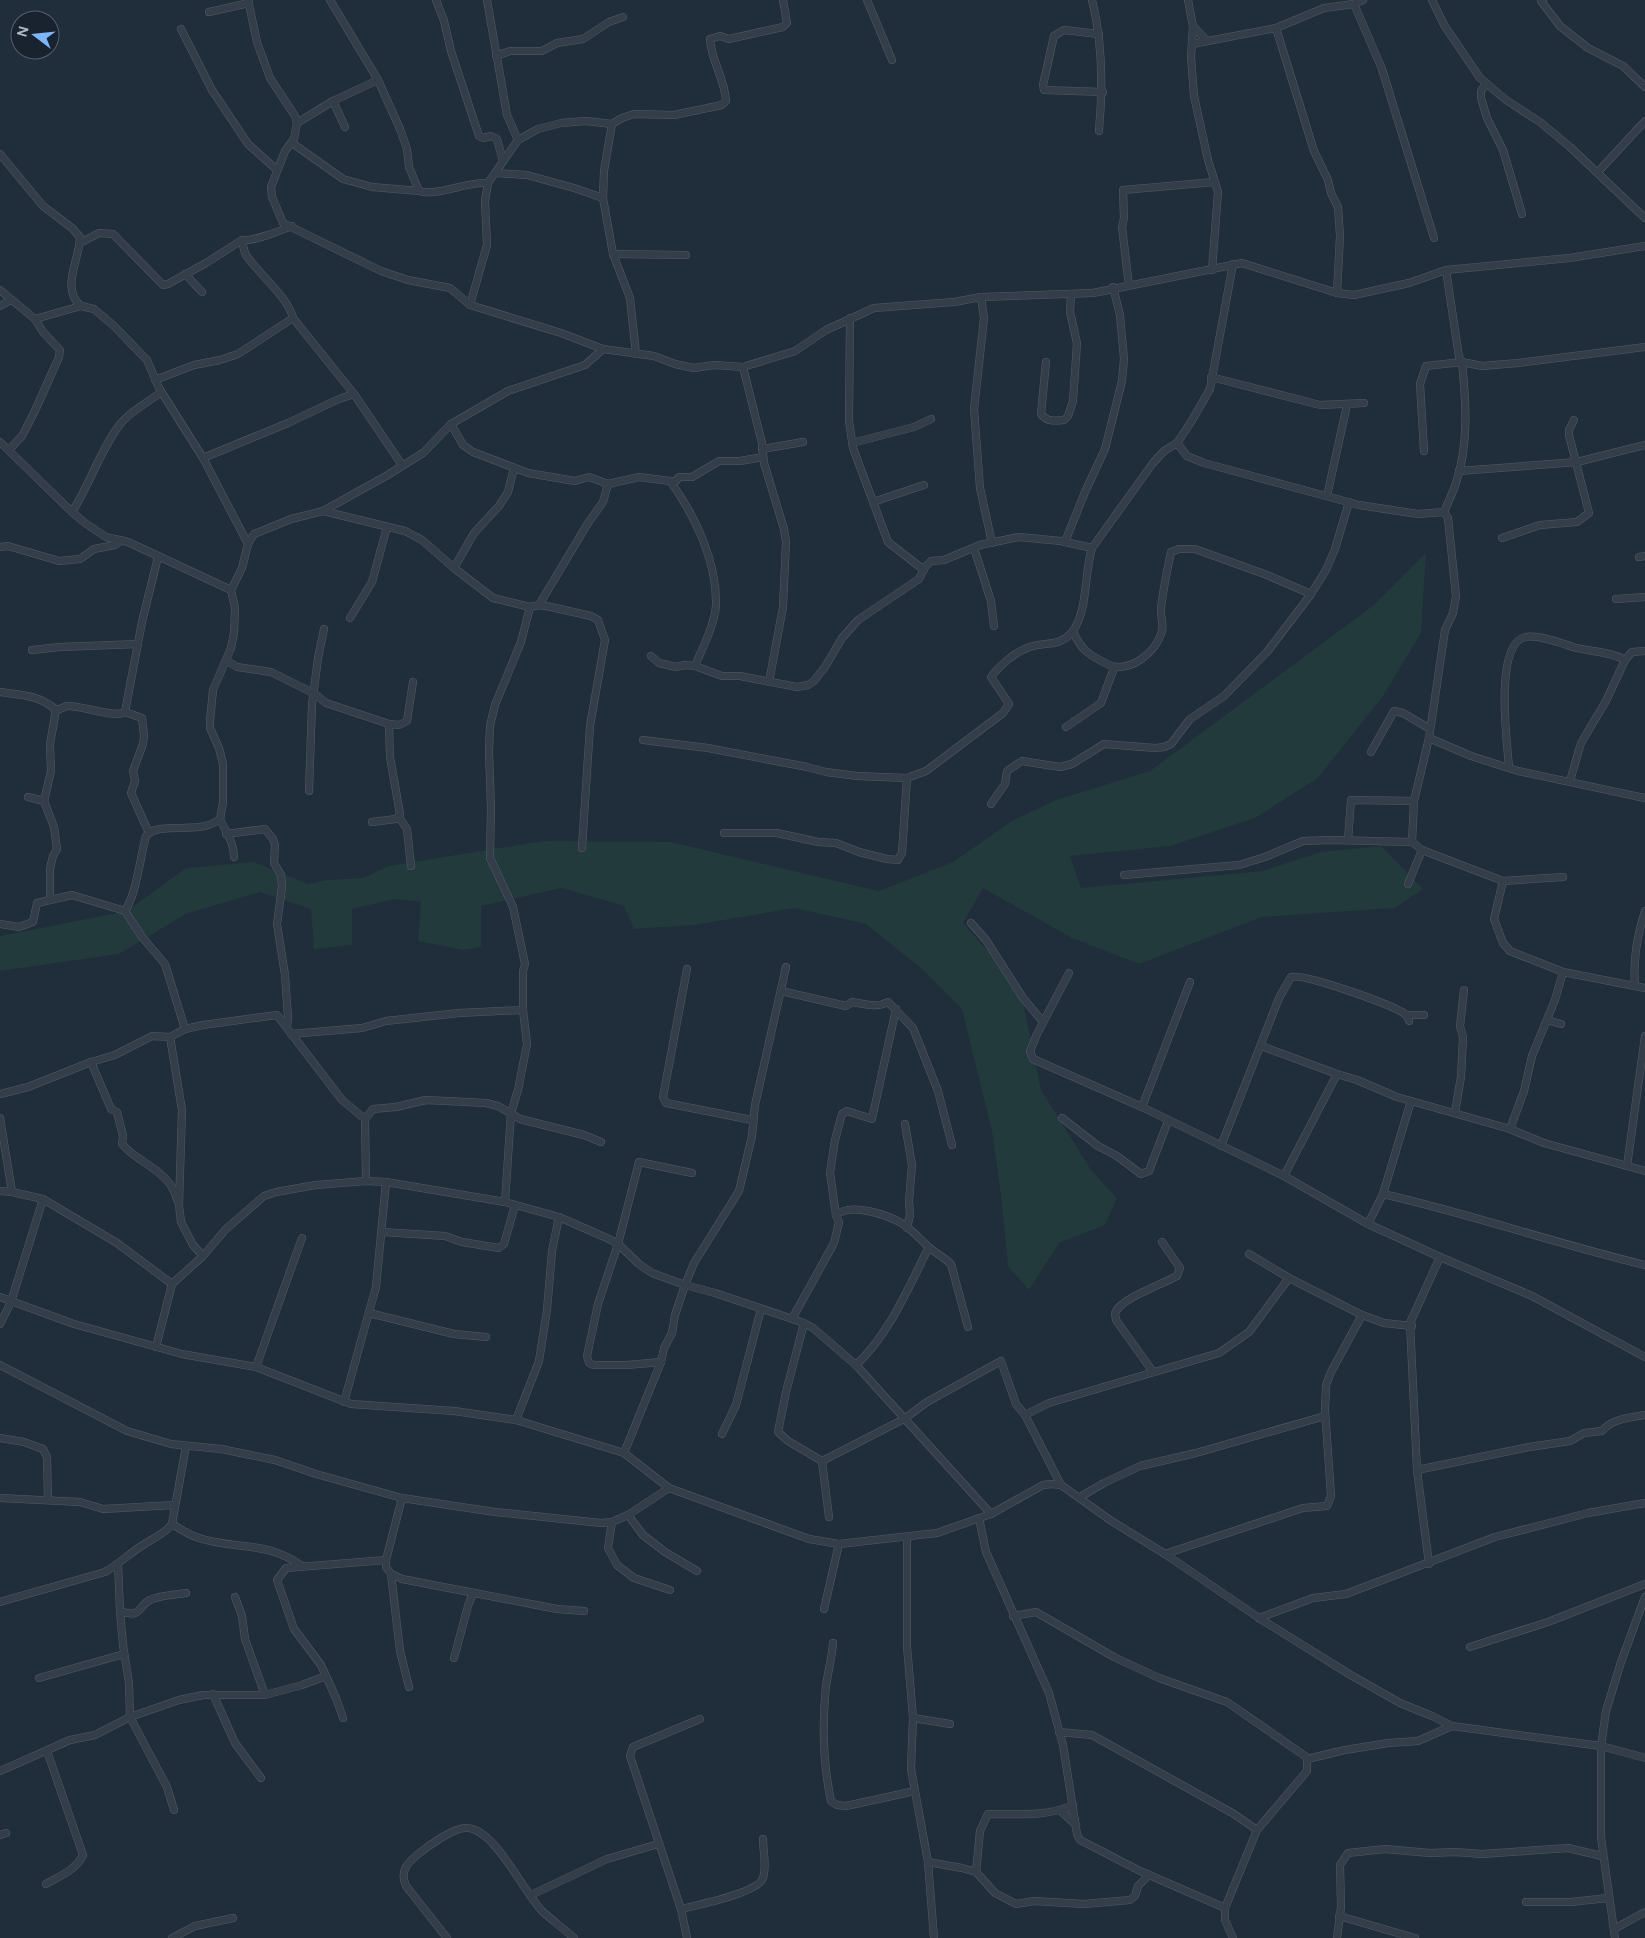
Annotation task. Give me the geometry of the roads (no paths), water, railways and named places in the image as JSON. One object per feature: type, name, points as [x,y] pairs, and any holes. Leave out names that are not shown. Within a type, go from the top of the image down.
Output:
[{"type":"street","points":[[330,0],[378,80],[400,129],[407,149],[409,167],[420,191]]},
{"type":"street","points":[[436,0],[479,136],[482,138],[491,136],[497,139],[503,162]]},
{"type":"street","points":[[487,0],[507,115],[518,140]]},
{"type":"street","points":[[470,305],[487,245],[485,201],[488,183],[518,140],[538,129],[561,123],[586,121],[612,124],[634,114],[674,115],[722,105],[726,101],[726,92],[710,49],[710,39],[720,36],[729,39],[783,27],[787,23],[784,0]]},
{"type":"street","points":[[867,0],[892,60]]},
{"type":"street","points":[[1092,0],[1099,34],[1103,92],[1099,131]]},
{"type":"street","points":[[1188,0],[1193,26],[1191,57],[1194,96],[1218,198],[1212,270]]},
{"type":"street","points":[[1192,44],[1276,28],[1324,8],[1354,4],[1363,0]]},
{"type":"street","points":[[1432,0],[1463,56],[1486,84],[1563,140],[1644,215]]},
{"type":"street","points":[[1541,0],[1560,26],[1588,48],[1623,66],[1645,87]]},
{"type":"street","points":[[209,12],[248,2],[257,42],[270,78],[295,116],[297,123],[292,143],[285,151],[271,187],[272,197],[283,223],[381,271],[408,280],[450,288],[470,305],[561,333],[603,349],[654,356],[675,364],[694,368],[714,366],[743,367],[795,350],[826,330],[874,308],[954,302],[982,297],[1092,293],[1113,287],[1129,286],[1242,263],[1337,294],[1354,296],[1446,270],[1569,258],[1645,246]]},
{"type":"street","points":[[1354,4],[1382,69],[1434,238]]},
{"type":"street","points":[[496,56],[510,51],[542,51],[557,43],[583,39],[608,22],[623,17]]},
{"type":"street","points":[[1193,26],[1207,41]]},
{"type":"street","points":[[1276,28],[1314,150],[1338,207],[1340,235],[1337,294]]},
{"type":"street","points":[[181,29],[212,90],[248,144],[277,170]]},
{"type":"street","points":[[1099,34],[1064,30],[1054,36],[1043,85],[1044,90],[1103,92]]},
{"type":"street","points":[[297,123],[333,101],[378,80]]},
{"type":"street","points":[[1486,84],[1481,91],[1481,98],[1487,118],[1503,150],[1522,214]]},
{"type":"street","points":[[333,101],[345,127]]},
{"type":"street","points":[[1598,172],[1645,121]]},
{"type":"street","points":[[612,124],[604,170],[603,198],[614,254],[630,298],[636,354]]},
{"type":"street","points":[[292,143],[343,179],[372,186],[429,192],[475,183],[488,183]]},
{"type":"street","points":[[0,154],[43,206],[72,228],[80,237],[71,288],[76,302],[80,306]]},
{"type":"street","points":[[496,173],[527,175],[603,198]]},
{"type":"street","points":[[1129,286],[1122,227],[1124,218],[1123,190],[1214,182]]},
{"type":"street","points":[[80,244],[99,233],[113,234],[163,285],[206,263],[242,240],[262,237],[292,226]]},
{"type":"street","points":[[242,240],[245,253],[264,274],[291,310],[293,318],[354,394],[402,465]]},
{"type":"street","points":[[614,254],[686,255]]},
{"type":"street","points":[[644,740],[708,748],[826,772],[857,776],[907,778],[926,771],[1004,713],[1009,704],[991,677],[1002,664],[1027,648],[1061,642],[1073,631],[1081,614],[1087,564],[1092,548],[1153,463],[1164,450],[1177,443],[1210,389],[1233,264]]},
{"type":"street","points":[[1444,512],[1459,471],[1466,415],[1462,362],[1459,357],[1446,270]]},
{"type":"street","points":[[186,274],[202,292]]},
{"type":"street","points":[[1065,542],[1105,449],[1122,381],[1124,359],[1120,315],[1113,287]]},
{"type":"street","points":[[0,290],[35,319],[60,350],[59,357],[22,436],[3,446],[85,524],[106,537],[128,542],[231,590]]},
{"type":"street","points":[[1046,362],[1041,414],[1045,419],[1064,420],[1068,416],[1073,400],[1077,343],[1070,312],[1072,294]]},
{"type":"street","points":[[982,297],[984,318],[974,409],[980,488],[992,543]]},
{"type":"street","points":[[0,306],[11,300]]},
{"type":"street","points":[[35,319],[80,306],[94,309],[114,326],[147,360],[161,392],[203,458],[248,544]]},
{"type":"street","points":[[155,380],[194,365],[238,354],[293,318]]},
{"type":"street","points":[[850,318],[849,421],[852,443],[860,471],[888,542],[924,570]]},
{"type":"street","points":[[1424,451],[1420,384],[1426,366],[1462,362],[1482,366],[1518,363],[1645,347]]},
{"type":"street","points":[[234,857],[231,840],[226,834],[220,819],[223,802],[223,764],[219,748],[210,728],[210,721],[213,690],[231,648],[235,608],[231,590],[242,568],[248,544],[254,534],[269,526],[323,510],[386,476],[423,453],[451,424],[508,391],[585,365],[603,349]]},
{"type":"street","points":[[743,367],[762,443],[762,454],[784,528],[786,542],[783,607],[769,682]]},
{"type":"street","points":[[1211,378],[1320,405],[1364,403]]},
{"type":"street","points":[[72,512],[122,422],[161,392]]},
{"type":"street","points":[[203,458],[354,394]]},
{"type":"street","points":[[1327,496],[1347,405]]},
{"type":"street","points":[[852,443],[914,427],[931,419]]},
{"type":"street","points":[[1502,538],[1540,525],[1577,522],[1589,513],[1569,435],[1569,430],[1574,420]]},
{"type":"street","points":[[451,424],[463,445],[473,452],[514,468],[528,473],[575,481],[589,477],[608,484],[639,477],[676,481],[679,477],[692,476],[719,460],[740,461],[803,442]]},
{"type":"street","points":[[1177,443],[1187,456],[1204,462],[1349,502],[1374,508],[1418,514],[1444,512]]},
{"type":"street","points":[[1459,471],[1577,462],[1645,445]]},
{"type":"street","points":[[454,568],[474,534],[499,506],[508,492],[514,468]]},
{"type":"street","points":[[670,481],[681,495],[710,560],[716,605],[695,666]]},
{"type":"street","points":[[539,605],[588,523],[603,502],[608,484]]},
{"type":"street","points":[[873,502],[924,485]]},
{"type":"street","points":[[991,804],[1005,784],[1007,771],[1022,762],[1060,767],[1072,764],[1104,744],[1155,748],[1171,744],[1190,719],[1224,696],[1267,652],[1311,594],[1326,570],[1335,549],[1349,502]]},
{"type":"street","points":[[323,510],[405,532],[422,540],[493,598],[530,606],[539,605],[591,616],[598,620],[605,640],[590,726],[582,848]]},
{"type":"street","points":[[1412,842],[1414,801],[1429,738],[1445,630],[1453,613],[1456,596],[1448,518],[1444,512]]},
{"type":"street","points":[[350,618],[372,582],[387,527]]},
{"type":"street","points":[[652,656],[659,663],[676,666],[695,666],[722,676],[740,676],[797,687],[808,685],[825,668],[842,638],[858,620],[913,584],[919,579],[931,561],[944,560],[974,548],[1019,536],[1065,542],[1092,548]]},
{"type":"street","points":[[0,547],[8,546],[59,561],[80,559],[94,548],[115,545],[121,541]]},
{"type":"street","points":[[974,548],[990,601],[994,626]]},
{"type":"street","points":[[1073,631],[1078,644],[1095,658],[1114,668],[1132,665],[1146,655],[1162,630],[1161,607],[1170,552],[1179,549],[1195,550],[1267,575],[1311,594]]},
{"type":"street","points":[[125,712],[142,622],[158,557]]},
{"type":"street","points":[[1616,599],[1645,597]]},
{"type":"street","points":[[505,1202],[510,1113],[518,1090],[527,1044],[523,1010],[523,971],[525,964],[513,907],[490,858],[490,726],[495,704],[522,642],[530,606]]},
{"type":"street","points":[[309,791],[312,704],[324,629]]},
{"type":"street","points":[[1509,767],[1505,678],[1512,650],[1519,639],[1528,636],[1552,640],[1578,648],[1617,655],[1625,660]]},
{"type":"street","points":[[32,650],[138,644]]},
{"type":"street","points":[[1570,782],[1577,751],[1592,722],[1606,701],[1625,660],[1632,652],[1645,651]]},
{"type":"street","points":[[226,660],[237,667],[271,672],[315,694],[326,703],[389,724],[399,725],[407,721],[412,682]]},
{"type":"street","points":[[1066,726],[1101,703],[1114,668]]},
{"type":"street","points":[[0,692],[36,698],[47,702],[56,710]]},
{"type":"street","points":[[56,710],[67,706],[81,707],[118,715],[125,712],[142,718],[143,744],[133,771],[135,782],[131,793],[149,833]]},
{"type":"street","points":[[50,900],[50,869],[57,849],[54,827],[44,801],[51,771],[50,744],[56,710]]},
{"type":"street","points":[[1371,752],[1394,711],[1403,713],[1430,729]]},
{"type":"street","points":[[372,822],[396,819],[401,811],[393,776],[389,724]]},
{"type":"street","points":[[1429,738],[1471,756],[1518,771],[1645,798]]},
{"type":"street","points":[[724,833],[777,833],[818,842],[836,843],[888,860],[898,860],[902,853],[907,778]]},
{"type":"street","points":[[28,797],[44,801]]},
{"type":"street","points":[[1348,840],[1350,800],[1414,801]]},
{"type":"street","points":[[399,817],[406,829],[411,866]]},
{"type":"street","points":[[125,911],[135,887],[139,862],[146,836],[149,833],[158,829],[188,829],[210,826],[220,819]]},
{"type":"street","points":[[226,834],[264,829],[273,838],[275,845],[274,864],[281,875],[282,887],[277,924],[284,975],[287,1026]]},
{"type":"street","points":[[1124,875],[1239,865],[1303,841],[1348,840],[1412,842],[1422,850],[1503,881],[1563,877]]},
{"type":"street","points":[[1408,884],[1422,850]]},
{"type":"street","points":[[1503,881],[1494,920],[1503,943],[1510,951],[1563,972],[1645,988]]},
{"type":"street","points":[[0,924],[19,927],[33,922],[37,903],[72,895],[125,911],[142,937],[157,952],[165,964],[185,1029]]},
{"type":"street","points":[[1635,986],[1633,966],[1636,943],[1645,911]]},
{"type":"street","points":[[971,923],[986,940],[1023,998],[1043,1022]]},
{"type":"street","points":[[624,1454],[661,1362],[664,1348],[672,1333],[674,1315],[684,1285],[694,1264],[739,1191],[752,1136],[752,1120],[786,967]]},
{"type":"street","points":[[687,969],[663,1097],[666,1102],[752,1120]]},
{"type":"street","points":[[1510,1129],[1524,1091],[1532,1056],[1555,1000],[1563,972]]},
{"type":"street","points":[[1069,974],[1043,1022],[1030,1051],[1033,1059],[1142,1107],[1284,1176],[1368,1224],[1532,1296],[1645,1357]]},
{"type":"street","points":[[1222,1146],[1279,998],[1291,977],[1294,976],[1324,983],[1386,1004],[1407,1018],[1424,1015]]},
{"type":"street","points":[[1142,1107],[1190,982]]},
{"type":"street","points":[[1455,1112],[1463,1037],[1460,1026],[1464,990]]},
{"type":"street","points":[[781,991],[846,1006],[852,1002],[873,1006],[882,1006],[888,1002],[896,1009],[914,1028],[938,1091],[952,1145]]},
{"type":"street","points":[[792,1319],[834,1243],[839,1222],[836,1215],[830,1173],[835,1140],[842,1114],[847,1111],[872,1118],[896,1009]]},
{"type":"street","points":[[291,1034],[362,1028],[386,1022],[459,1013],[523,1010]]},
{"type":"street","points":[[0,1094],[28,1087],[91,1062],[115,1055],[152,1036],[170,1037],[185,1029],[243,1018],[278,1015],[342,1100],[365,1119]]},
{"type":"street","points":[[1547,1020],[1561,1024]]},
{"type":"street","points":[[1627,1166],[1645,1036]]},
{"type":"street","points":[[170,1037],[182,1110],[179,1205],[182,1222],[193,1245],[203,1256]]},
{"type":"street","points":[[1261,1046],[1411,1101],[1510,1129],[1544,1143],[1645,1171]]},
{"type":"street","points":[[91,1062],[111,1109],[117,1112],[123,1136],[122,1144],[130,1154],[156,1171],[170,1184],[179,1205]]},
{"type":"street","points":[[1284,1176],[1338,1074]]},
{"type":"street","points":[[366,1180],[365,1119],[373,1109],[396,1107],[426,1100],[486,1103],[498,1106],[520,1118],[584,1135],[601,1142]]},
{"type":"street","points":[[1368,1224],[1383,1194],[1411,1101]]},
{"type":"street","points":[[0,1118],[12,1192]]},
{"type":"street","points":[[1062,1118],[1098,1146],[1117,1156],[1141,1174],[1149,1171],[1168,1121]]},
{"type":"street","points":[[905,1124],[912,1165],[909,1201],[910,1215],[907,1228]]},
{"type":"street","points":[[661,1362],[627,1365],[589,1363],[587,1356],[598,1304],[618,1244],[639,1162],[692,1173]]},
{"type":"street","points":[[156,1347],[172,1284],[203,1256],[226,1229],[264,1196],[276,1192],[366,1180],[505,1202],[559,1218],[618,1244],[646,1269],[684,1285],[715,1293],[804,1323],[813,1328],[856,1365],[991,1514]]},
{"type":"street","points":[[344,1402],[376,1287],[386,1182]]},
{"type":"street","points":[[0,1191],[42,1199],[117,1243],[172,1284]]},
{"type":"street","points":[[1383,1194],[1422,1203],[1512,1230],[1645,1265]]},
{"type":"street","points":[[0,1324],[11,1302],[42,1199]]},
{"type":"street","points":[[382,1232],[445,1236],[462,1242],[499,1248],[504,1244],[514,1205]]},
{"type":"street","points":[[836,1215],[840,1211],[848,1210],[874,1212],[902,1224],[944,1257],[951,1264],[968,1327]]},
{"type":"street","points":[[516,1420],[539,1361],[547,1310],[552,1251],[559,1218]]},
{"type":"street","points":[[256,1367],[302,1238]]},
{"type":"street","points":[[1153,1372],[1116,1320],[1115,1314],[1120,1306],[1155,1286],[1178,1276],[1180,1268],[1162,1242]]},
{"type":"street","points":[[856,1365],[872,1350],[884,1332],[929,1247]]},
{"type":"street","points":[[1249,1254],[1289,1278],[1362,1315],[1384,1323],[1412,1326]]},
{"type":"street","points":[[1429,1564],[1417,1470],[1412,1326],[1410,1323],[1440,1257]]},
{"type":"street","points":[[1025,1415],[1049,1402],[1213,1356],[1241,1339],[1263,1315],[1289,1278]]},
{"type":"street","points":[[0,1297],[28,1309],[50,1314],[74,1324],[156,1347],[182,1354],[256,1367],[352,1404],[454,1411],[516,1420],[624,1454],[669,1488],[809,1539],[839,1544],[937,1533],[991,1514],[1043,1485],[1061,1485],[1110,1520],[1166,1554],[1259,1618],[1400,1703],[1452,1726],[1601,1746],[1645,1758]]},
{"type":"street","points":[[722,1434],[736,1405],[761,1309]]},
{"type":"street","points":[[369,1313],[454,1334],[486,1337]]},
{"type":"street","points":[[1166,1554],[1303,1508],[1327,1506],[1331,1496],[1326,1385],[1362,1315]]},
{"type":"street","points":[[804,1323],[778,1432],[788,1441],[822,1460]]},
{"type":"street","points":[[822,1460],[904,1418],[927,1402],[1001,1361],[1016,1404],[1025,1415],[1061,1485]]},
{"type":"street","points":[[0,1366],[127,1431],[171,1444],[221,1449],[276,1460],[316,1474],[402,1498],[495,1512],[588,1522],[612,1522],[628,1515],[669,1488]]},
{"type":"street","points":[[1417,1470],[1529,1447],[1570,1441],[1584,1433],[1602,1431],[1608,1424],[1615,1421],[1645,1415]]},
{"type":"street","points":[[1080,1497],[1140,1466],[1196,1453],[1326,1416]]},
{"type":"street","points":[[0,1438],[24,1442],[43,1449],[47,1457],[48,1500]]},
{"type":"street","points":[[0,1602],[105,1572],[168,1530],[172,1524],[186,1446]]},
{"type":"street","points":[[822,1460],[829,1517]]},
{"type":"street","points":[[0,1498],[80,1502],[103,1509],[174,1505]]},
{"type":"street","points":[[402,1498],[386,1560],[386,1567],[391,1574],[400,1651],[409,1687]]},
{"type":"street","points":[[1259,1618],[1313,1598],[1346,1594],[1496,1537],[1588,1513],[1645,1503]]},
{"type":"street","points":[[628,1515],[643,1535],[665,1552],[697,1571]]},
{"type":"street","points":[[980,1518],[986,1552],[1042,1678],[1059,1732],[1080,1840],[1149,1875],[1225,1908]]},
{"type":"street","points":[[612,1522],[608,1548],[617,1565],[634,1578],[670,1590]]},
{"type":"street","points":[[172,1524],[196,1537],[210,1541],[254,1546],[288,1557],[302,1566]]},
{"type":"street","points":[[908,1537],[907,1646],[913,1718],[911,1769],[928,1862],[934,1938]]},
{"type":"street","points":[[824,1609],[839,1544]]},
{"type":"street","points":[[288,1557],[286,1568],[277,1580],[291,1621],[294,1629],[321,1665],[343,1718]]},
{"type":"street","points":[[286,1568],[386,1560]]},
{"type":"street","points":[[118,1564],[124,1654],[129,1683],[130,1717],[167,1787],[174,1810]]},
{"type":"street","points":[[391,1574],[402,1579],[473,1593],[557,1609],[584,1611]]},
{"type":"street","points":[[1470,1647],[1548,1622],[1645,1584]]},
{"type":"street","points":[[120,1610],[132,1613],[140,1611],[149,1600],[186,1593]]},
{"type":"street","points":[[454,1658],[473,1593]]},
{"type":"street","points":[[235,1597],[242,1616],[245,1639],[265,1695]]},
{"type":"street","points":[[1615,1938],[1602,1856],[1601,1746],[1606,1711],[1621,1662],[1645,1597]]},
{"type":"street","points":[[1013,1616],[1036,1612],[1114,1657],[1159,1678],[1227,1702],[1305,1756],[1307,1759],[1307,1771],[1256,1830],[1225,1908],[1225,1920],[1233,1938]]},
{"type":"street","points":[[833,1643],[826,1684],[823,1732],[826,1778],[831,1801],[837,1805],[846,1806],[915,1791]]},
{"type":"street","points":[[39,1678],[124,1654]]},
{"type":"street","points":[[0,1771],[70,1740],[95,1735],[130,1717],[179,1700],[213,1694],[265,1695],[302,1686],[326,1676]]},
{"type":"street","points":[[213,1694],[235,1743],[260,1778]]},
{"type":"street","points":[[913,1718],[950,1724]]},
{"type":"street","points":[[687,1938],[681,1909],[630,1756],[634,1747],[700,1719]]},
{"type":"street","points":[[1307,1759],[1345,1750],[1418,1741],[1452,1726]]},
{"type":"street","points":[[1059,1732],[1092,1735],[1234,1814],[1256,1830]]},
{"type":"street","points":[[46,1751],[83,1855],[80,1862],[72,1869],[46,1884]]},
{"type":"street","points":[[976,1872],[980,1831],[988,1814],[1061,1811],[1073,1805]]},
{"type":"street","points":[[1061,1811],[1076,1825]]},
{"type":"street","points":[[446,1938],[406,1886],[402,1878],[403,1870],[408,1862],[438,1840],[465,1827],[484,1834],[497,1848],[541,1910],[574,1938]]},
{"type":"street","points":[[681,1909],[724,1898],[756,1887],[761,1883],[764,1876],[763,1839]]},
{"type":"street","points":[[531,1895],[608,1858],[658,1844]]},
{"type":"street","points":[[1337,1938],[1340,1916],[1340,1865],[1348,1853],[1385,1849],[1430,1853],[1482,1854],[1568,1848],[1602,1856]]},
{"type":"street","points":[[928,1862],[976,1872],[995,1892],[1016,1904],[1034,1900],[1084,1904],[1130,1900],[1135,1896],[1138,1886],[1149,1875]]},
{"type":"street","points":[[1526,1902],[1571,1902],[1608,1898]]},
{"type":"street","points":[[1614,1929],[1645,1912]]},
{"type":"street","points":[[1340,1916],[1392,1934],[1415,1938]]},
{"type":"street","points":[[172,1938],[195,1926],[233,1918]]}]
